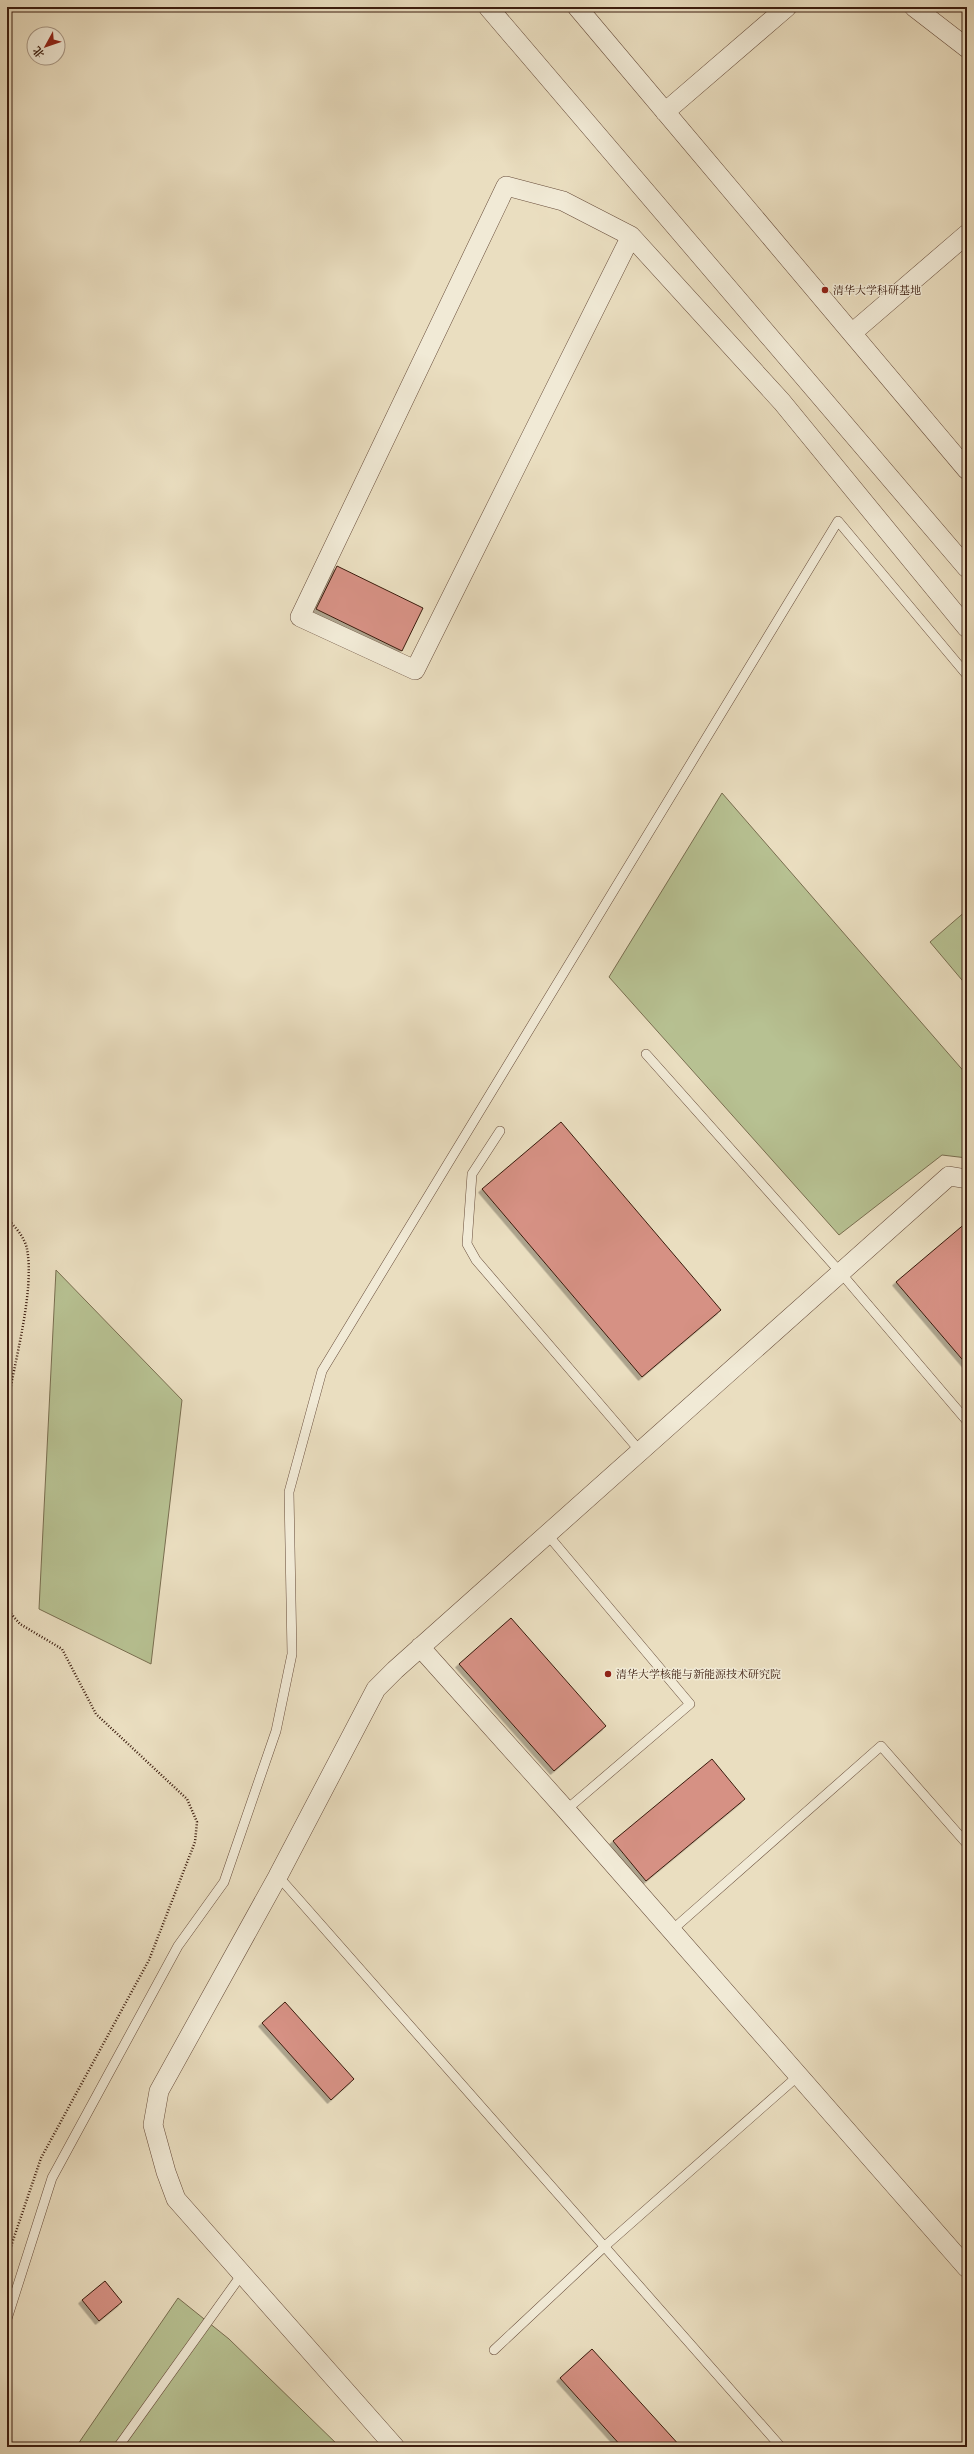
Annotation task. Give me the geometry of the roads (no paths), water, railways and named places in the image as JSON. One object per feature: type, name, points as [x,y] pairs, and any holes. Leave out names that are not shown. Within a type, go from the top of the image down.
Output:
[{"type":"street","points":[[488,7],[967,568]]},
{"type":"street","points":[[577,7],[967,470]]},
{"type":"street","points":[[666,112],[787,7]]},
{"type":"street","points":[[914,7],[967,48]]},
{"type":"street","points":[[631,236],[415,670],[300,617],[506,186],[563,201],[631,236],[782,402],[967,628]]},
{"type":"street","points":[[852,334],[967,234]]},
{"type":"street","points":[[395,2447],[176,2199],[166,2172],[153,2126],[159,2091],[278,1876],[376,1689],[547,1534],[949,1176],[967,1179]]},
{"type":"street","points":[[420,1648],[566,1810],[967,2268]]},
{"type":"lane","points":[[7,2319],[52,2178],[178,1946],[224,1882],[276,1731],[292,1654],[289,1492],[322,1371],[838,521],[967,675]]},
{"type":"lane","points":[[646,1054],[840,1272],[967,1421]]},
{"type":"lane","points":[[500,1131],[472,1174],[467,1244],[476,1260],[640,1451]]},
{"type":"lane","points":[[547,1534],[690,1704],[566,1810]]},
{"type":"lane","points":[[671,1931],[880,1746],[967,1844]]},
{"type":"lane","points":[[278,1876],[781,2447]]},
{"type":"lane","points":[[494,2350],[605,2246],[798,2076]]},
{"type":"lane","points":[[118,2447],[242,2274]]},
{"type":"place","name":"清华大学科研基地","points":[[825,290]]},
{"type":"place","name":"清华大学核能与新能源技术研究院","points":[[608,1674]]}]
